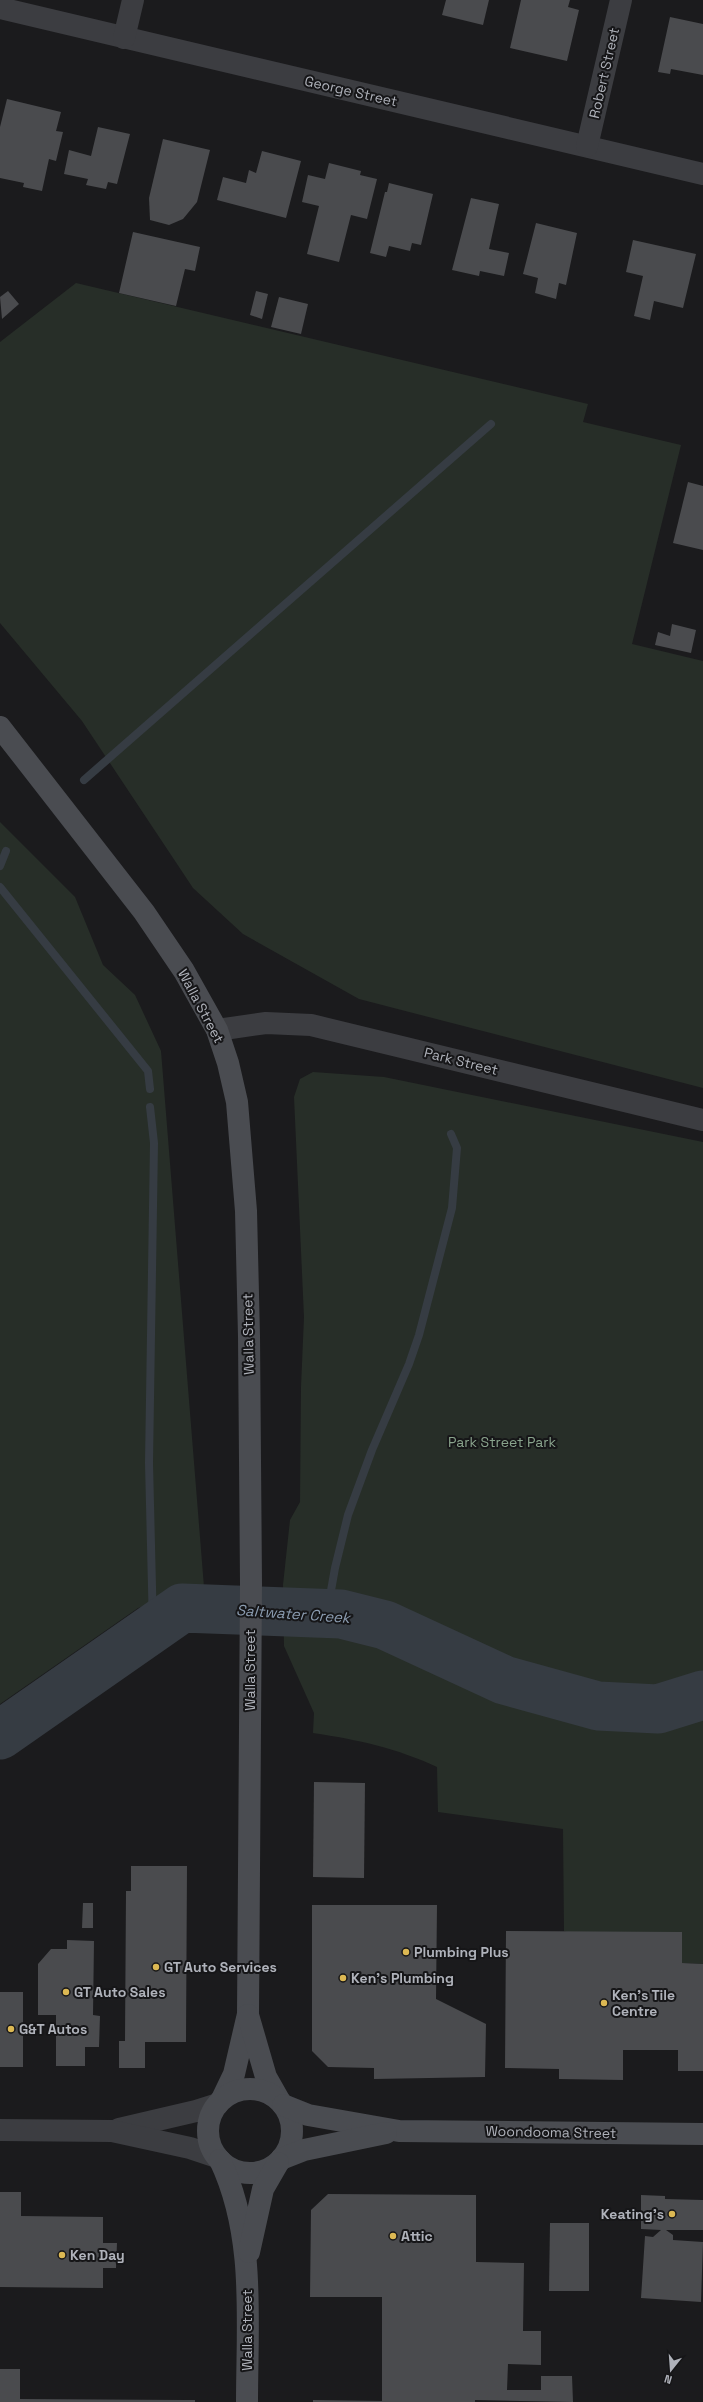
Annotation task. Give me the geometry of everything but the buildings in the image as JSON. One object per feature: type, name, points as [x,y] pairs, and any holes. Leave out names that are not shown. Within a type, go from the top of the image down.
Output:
[{"type":"street","points":[[124,38],[133,0]]},
{"type":"street","name":"Robert Street","points":[[587,146],[621,0]]},
{"type":"street","name":"George Street","points":[[0,8],[703,174]]},
{"type":"street","name":"Walla Street","points":[[0,727],[144,912],[184,971],[217,1030],[228,1063],[237,1102],[246,1211],[251,1583],[248,2014],[234,2074],[220,2102]]},
{"type":"street","name":"Park Street","points":[[217,1030],[266,1023],[311,1025],[703,1120]]},
{"type":"street","name":"Walla Street","points":[[248,2014],[266,2076],[281,2103]]},
{"type":"street","points":[[0,2130],[112,2131],[190,2148],[218,2158],[230,2168],[242,2172],[255,2173],[267,2170],[279,2161],[288,2149],[292,2127],[281,2103],[257,2089],[233,2092],[220,2102],[212,2113],[208,2135],[218,2158]]},
{"type":"street","points":[[112,2131],[196,2111],[220,2102]]},
{"type":"street","name":"Woondooma Street","points":[[281,2103],[308,2115],[399,2131],[703,2134]]},
{"type":"street","name":"Woondooma Street","points":[[279,2161],[304,2150],[399,2131]]},
{"type":"street","name":"Walla Street","points":[[218,2158],[232,2189],[247,2259],[247,2402]]},
{"type":"street","name":"Walla Street","points":[[247,2259],[263,2189],[279,2161]]},
{"type":"green space","points":[[76,283],[588,404],[583,422],[681,445],[632,644],[703,661],[703,1088],[359,999],[243,934],[193,888],[82,721],[0,623],[0,342]]},
{"type":"green space","points":[[0,822],[75,897],[103,965],[135,995],[161,1051],[204,1587],[138,1608],[0,1704]]},
{"type":"green space","name":"Park Street Park","points":[[313,1072],[384,1077],[703,1142],[703,1964],[682,1963],[564,1931],[563,1829],[438,1812],[437,1767],[422,1760],[392,1750],[313,1733],[314,1713],[284,1646],[283,1585],[290,1520],[300,1502],[301,1387],[304,1317],[294,1097],[300,1079]]},
{"type":"waterway","points":[[84,780],[491,424]]},
{"type":"waterway","points":[[0,866],[6,851]]},
{"type":"waterway","points":[[0,887],[148,1071],[150,1089]]},
{"type":"waterway","points":[[150,1107],[154,1143],[149,1463],[153,1628]]},
{"type":"waterway","points":[[327,1613],[335,1568],[348,1515],[372,1450],[409,1364],[419,1335],[452,1208],[457,1148],[451,1134]]},
{"type":"waterway","name":"Saltwater Creek","points":[[0,1735],[182,1608],[341,1614],[385,1625],[504,1680],[598,1706],[658,1709],[703,1695]]},
{"type":"place","name":"Plumbing Plus","points":[[406,1952]]},
{"type":"place","name":"GT Auto Services","points":[[156,1967]]},
{"type":"place","name":"Ken's Plumbing","points":[[343,1978]]},
{"type":"place","name":"GT Auto Sales","points":[[66,1992]]},
{"type":"place","name":"Ken's Tile Centre","points":[[604,2003]]},
{"type":"place","name":"G&T Autos","points":[[11,2029]]},
{"type":"place","name":"Keating's","points":[[672,2214]]},
{"type":"place","name":"Attic","points":[[393,2236]]},
{"type":"place","name":"Ken Day","points":[[62,2255]]}]
